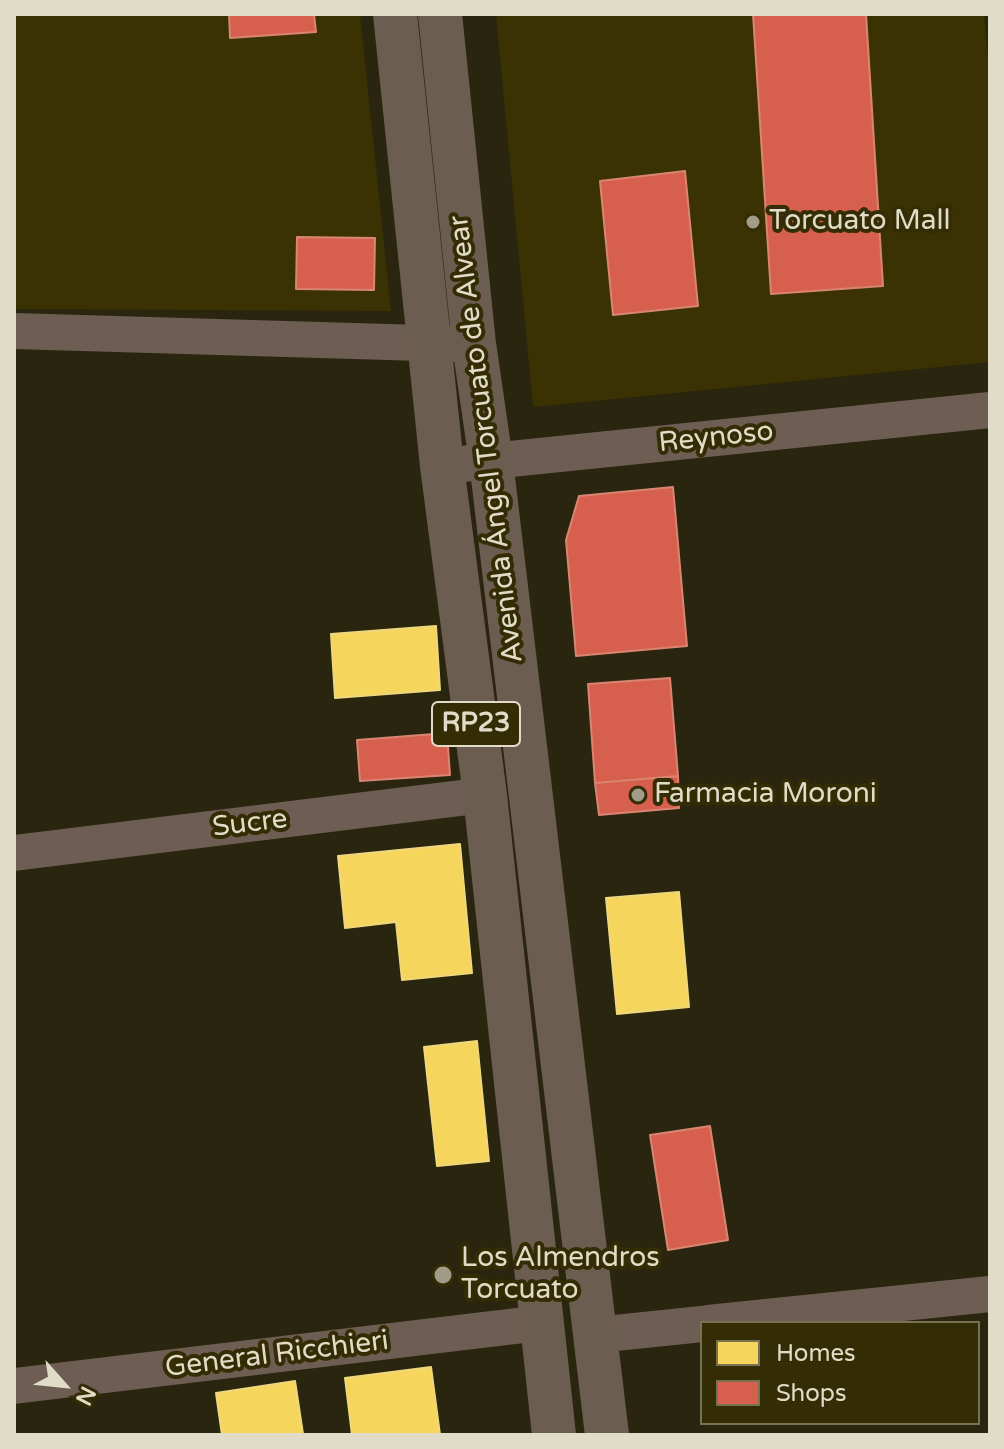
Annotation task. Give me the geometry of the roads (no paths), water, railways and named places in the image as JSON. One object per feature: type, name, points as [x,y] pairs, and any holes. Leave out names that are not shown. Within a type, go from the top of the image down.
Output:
[{"type":"main road","name":"Avenida Ángel Torcuato de Alvear","points":[[395,14],[442,466],[485,795],[554,1435]]},
{"type":"main road","name":"Avenida Ángel Torcuato de Alvear","points":[[440,14],[474,344],[491,461],[607,1435]]},
{"type":"street","points":[[14,331],[474,344]]},
{"type":"street","name":"Reynoso","points":[[442,466],[990,410]]},
{"type":"street","name":"Sucre","points":[[14,853],[485,795]]},
{"type":"street","points":[[727,1321],[990,1294]]},
{"type":"street","name":"General Ricchieri","points":[[14,1386],[541,1323]]},
{"type":"street","points":[[596,1335],[700,1324]]},
{"type":"place","name":"Torcuato Mall","points":[[753,222]]},
{"type":"place","name":"Farmacia Moroni","points":[[638,795]]},
{"type":"place","name":"Los Almendros Torcuato","points":[[443,1275]]}]
